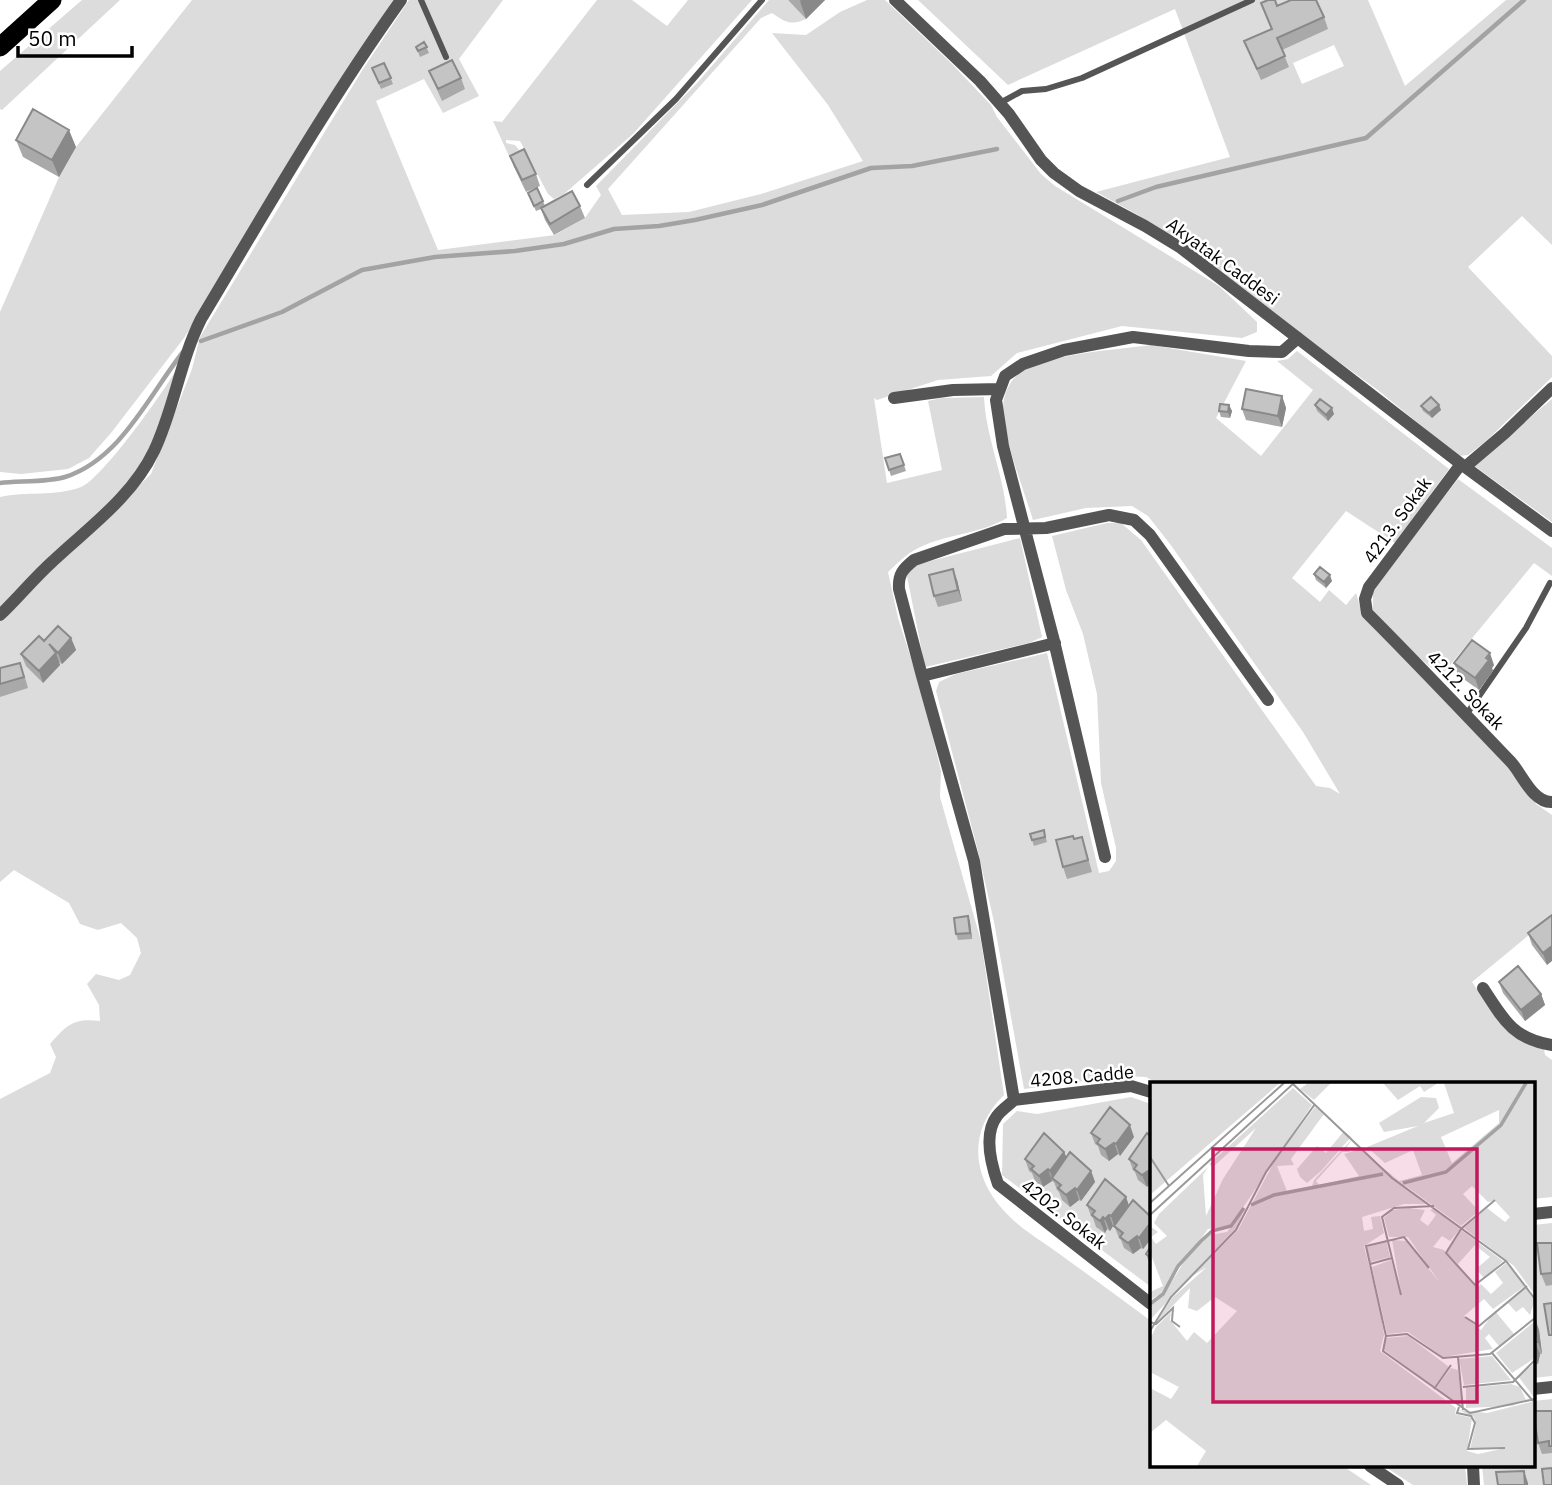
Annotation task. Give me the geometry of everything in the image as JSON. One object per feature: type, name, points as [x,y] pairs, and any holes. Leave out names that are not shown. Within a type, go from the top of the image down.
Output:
[{"type":"highway","points":[[0,47],[52,0]]},
{"type":"street","points":[[0,615],[50,563],[127,494],[139,478],[154,451],[189,344],[201,319],[311,137],[401,0]]},
{"type":"street","name":"Akyatak Caddesi","points":[[895,0],[980,81],[1054,173],[1079,191],[1181,248],[1552,531]]},
{"type":"street","points":[[1105,858],[1055,643],[1003,446],[996,400],[1000,389],[1005,376],[1023,364],[1065,350],[1133,337],[1249,351],[1282,352],[1298,338]]},
{"type":"street","name":"4213. Sokak","points":[[1365,599],[1369,587],[1463,465],[1505,433],[1552,388]]},
{"type":"street","points":[[894,398],[953,390],[1000,389]]},
{"type":"street","points":[[1014,1100],[974,861],[899,589],[898,579],[902,569],[914,560],[1004,529],[1046,527],[1109,515],[1134,520],[1150,535],[1268,699]]},
{"type":"street","name":"4212. Sokak","points":[[1365,599],[1367,613],[1515,766],[1538,797],[1549,802]]},
{"type":"street","points":[[922,676],[1055,643]]},
{"type":"street","points":[[1483,988],[1503,1020],[1518,1034],[1538,1043],[1552,1045]]},
{"type":"street","name":"4208. Cadde","points":[[1014,1100],[1131,1086],[1150,1092]]},
{"type":"street","name":"4202. Sokak","points":[[1014,1100],[995,1118],[990,1140],[990,1162],[998,1184],[1150,1303]]},
{"type":"street","points":[[1534,1214],[1552,1212]]},
{"type":"street","points":[[1534,1389],[1552,1387]]},
{"type":"street","points":[[1373,1468],[1398,1485]]},
{"type":"lane","points":[[421,0],[446,57]]},
{"type":"lane","points":[[587,184],[676,99],[762,0]]},
{"type":"lane","points":[[1000,103],[1021,92],[1046,89],[1082,78],[1252,0]]},
{"type":"lane","points":[[1466,715],[1526,628],[1550,583]]},
{"type":"shaded area","points":[[82,0],[120,0],[0,109],[0,71]]},
{"type":"shaded area","points":[[192,0],[394,0],[184,338],[111,433],[89,458],[68,469],[21,474],[0,472],[0,312],[59,177],[76,147]]},
{"type":"shaded area","points":[[409,0],[503,0],[459,59],[479,96],[443,113],[424,79],[376,101],[438,250],[555,235],[585,218],[601,195],[596,186],[697,83],[769,0],[788,0],[806,19],[788,22],[772,13],[761,18],[608,189],[622,215],[689,212],[761,194],[863,161],[828,105],[772,33],[806,35],[840,12],[867,0],[885,0],[991,105],[997,117],[1041,174],[1055,186],[1219,286],[1257,322],[1257,332],[1242,338],[1122,326],[1017,353],[991,376],[938,380],[877,400],[874,398],[887,483],[942,470],[928,401],[984,397],[988,428],[1006,503],[1007,518],[984,528],[924,545],[906,555],[888,572],[898,618],[922,693],[941,771],[940,797],[981,941],[1004,1095],[992,1109],[979,1140],[978,1156],[987,1187],[1009,1216],[1023,1228],[1150,1320],[1150,1468],[1346,1468],[1371,1485],[0,1485],[0,1099],[50,1073],[56,1057],[50,1044],[56,1037],[71,1024],[100,1021],[99,1005],[87,984],[96,974],[119,980],[130,975],[141,953],[137,938],[121,923],[98,930],[80,924],[69,903],[14,870],[0,882],[0,619],[151,474],[192,369],[200,337],[363,69]]},
{"type":"shaded area","points":[[597,0],[632,0],[667,26],[688,0],[752,0],[633,134],[564,194],[554,199],[548,194],[520,141],[506,140],[506,143],[515,145],[528,161],[514,167],[493,121],[502,122]]},
{"type":"shaded area","points":[[918,0],[1368,0],[1405,86],[1506,0],[1552,0],[1552,245],[1522,216],[1468,267],[1552,356],[1552,377],[1485,442],[1468,455],[1458,456],[1379,391],[1138,215],[1096,192],[1230,157],[1175,9],[1008,85]],"holes":[[[1334,45],[1344,66],[1302,84],[1293,63]]]},
{"type":"shaded area","points":[[1151,345],[1246,361],[1216,418],[1261,456],[1313,390],[1277,361],[1288,359],[1297,351],[1449,469],[1395,543],[1346,511],[1292,578],[1320,602],[1329,590],[1346,605],[1356,593],[1363,616],[1501,758],[1536,804],[1552,815],[1552,916],[1472,982],[1494,1014],[1510,1031],[1530,1044],[1544,1049],[1545,1055],[1552,1060],[1552,1197],[1534,1199],[1534,1082],[1155,1082],[1146,1077],[1123,1076],[1024,1089],[994,922],[936,691],[939,682],[956,674],[1047,653],[1099,873],[1109,871],[1116,861],[1116,848],[1101,783],[1097,694],[1083,634],[1066,590],[1052,536],[1107,523],[1121,523],[1141,540],[1316,786],[1330,788],[1340,794],[1303,732],[1148,516],[1132,506],[1086,508],[1033,520],[1003,417],[1006,392],[1016,376],[1032,366],[1083,353]]},
{"type":"shaded area","points":[[179,365],[163,421],[132,481],[40,565],[0,607],[0,497],[61,492],[81,487],[90,481],[133,432]]},
{"type":"shaded area","points":[[1552,399],[1552,522],[1473,465]]},
{"type":"shaded area","points":[[1458,479],[1552,548],[1552,576],[1534,563],[1441,676],[1391,634],[1373,612],[1373,589]]},
{"type":"shaded area","points":[[1020,538],[1042,637],[1029,643],[925,667],[907,576],[911,566]]},
{"type":"shaded area","points":[[1131,1097],[1150,1104],[1150,1286],[1002,1175],[1003,1124],[1017,1111],[1037,1114]]},
{"type":"shaded area","points":[[1552,1223],[1552,1376],[1534,1378],[1534,1225]]},
{"type":"shaded area","points":[[1552,1399],[1552,1485],[1484,1485],[1482,1468],[1534,1468],[1534,1401]]},
{"type":"shaded area","points":[[1387,1468],[1465,1468],[1467,1485],[1413,1485]]},
{"type":"building","points":[[1275,0],[1277,6],[1291,0],[1316,0],[1324,17],[1277,38],[1285,56],[1257,69],[1244,41],[1272,29],[1261,3]]},
{"type":"building","points":[[424,42],[427,47],[418,51],[416,47]]},
{"type":"building","points":[[452,60],[461,78],[438,89],[429,71]]},
{"type":"building","points":[[384,63],[391,78],[379,83],[372,68]]},
{"type":"building","points":[[33,109],[69,130],[52,160],[16,140]]},
{"type":"building","points":[[524,149],[536,174],[522,180],[510,156]]},
{"type":"building","points":[[537,188],[543,201],[534,206],[528,193]]},
{"type":"building","points":[[572,191],[580,206],[550,224],[541,208]]},
{"type":"building","points":[[1246,389],[1282,396],[1278,416],[1242,409]]},
{"type":"building","points":[[1431,397],[1439,405],[1429,413],[1421,406]]},
{"type":"building","points":[[1320,399],[1332,408],[1326,415],[1315,405]]},
{"type":"building","points":[[1220,404],[1229,405],[1228,412],[1219,411]]},
{"type":"building","points":[[900,454],[904,465],[889,470],[885,458]]},
{"type":"building","points":[[1320,567],[1330,575],[1324,582],[1314,574]]},
{"type":"building","points":[[953,569],[958,590],[934,596],[929,575]]},
{"type":"building","points":[[58,626],[71,638],[58,653],[49,644],[56,653],[39,671],[21,654],[39,636],[44,641]]},
{"type":"building","points":[[1472,640],[1490,653],[1486,658],[1489,660],[1475,678],[1454,663]]},
{"type":"building","points":[[20,663],[24,677],[0,684],[0,668]]},
{"type":"building","points":[[1044,830],[1045,837],[1032,840],[1030,834]]},
{"type":"building","points":[[1073,836],[1074,839],[1082,837],[1088,860],[1063,867],[1056,840]]},
{"type":"building","points":[[1552,915],[1552,946],[1543,953],[1528,933]]},
{"type":"building","points":[[968,916],[970,933],[956,934],[954,918]]},
{"type":"building","points":[[1518,966],[1541,994],[1521,1010],[1499,982]]},
{"type":"building","points":[[1110,1107],[1130,1125],[1116,1144],[1105,1149],[1097,1143],[1100,1139],[1091,1133]]},
{"type":"building","points":[[1044,1133],[1064,1152],[1050,1171],[1048,1169],[1039,1176],[1031,1169],[1034,1166],[1025,1159]]},
{"type":"building","points":[[1147,1133],[1150,1136],[1150,1170],[1142,1175],[1134,1169],[1137,1165],[1129,1159]]},
{"type":"building","points":[[1070,1152],[1091,1171],[1077,1190],[1075,1188],[1066,1195],[1058,1188],[1061,1185],[1052,1178]]},
{"type":"building","points":[[1105,1179],[1126,1197],[1111,1216],[1105,1219],[1103,1217],[1100,1221],[1092,1215],[1095,1211],[1087,1205]]},
{"type":"building","points":[[1133,1200],[1150,1216],[1150,1223],[1139,1238],[1137,1236],[1128,1243],[1120,1237],[1123,1233],[1114,1226]]},
{"type":"building","points":[[1537,1243],[1552,1243],[1552,1273],[1541,1274]]},
{"type":"building","points":[[1552,1303],[1552,1335],[1549,1335],[1544,1304]]},
{"type":"building","points":[[1534,1318],[1538,1342],[1535,1342],[1534,1353]]},
{"type":"building","points":[[1534,1411],[1552,1411],[1552,1446],[1549,1446],[1549,1441],[1538,1443]]},
{"type":"building","points":[[1552,1468],[1552,1485],[1544,1485],[1542,1469]]},
{"type":"building","points":[[1524,1471],[1525,1485],[1498,1485],[1496,1472]]},
{"type":"waterway","points":[[1118,201],[1156,187],[1366,138],[1524,0]]},
{"type":"waterway","points":[[201,341],[282,312],[362,270],[435,257],[564,244],[614,229],[695,220],[762,205],[871,168],[912,166],[997,149]]},
{"type":"waterway","points":[[0,483],[59,479],[85,468],[102,456],[132,424],[183,352]]}]
